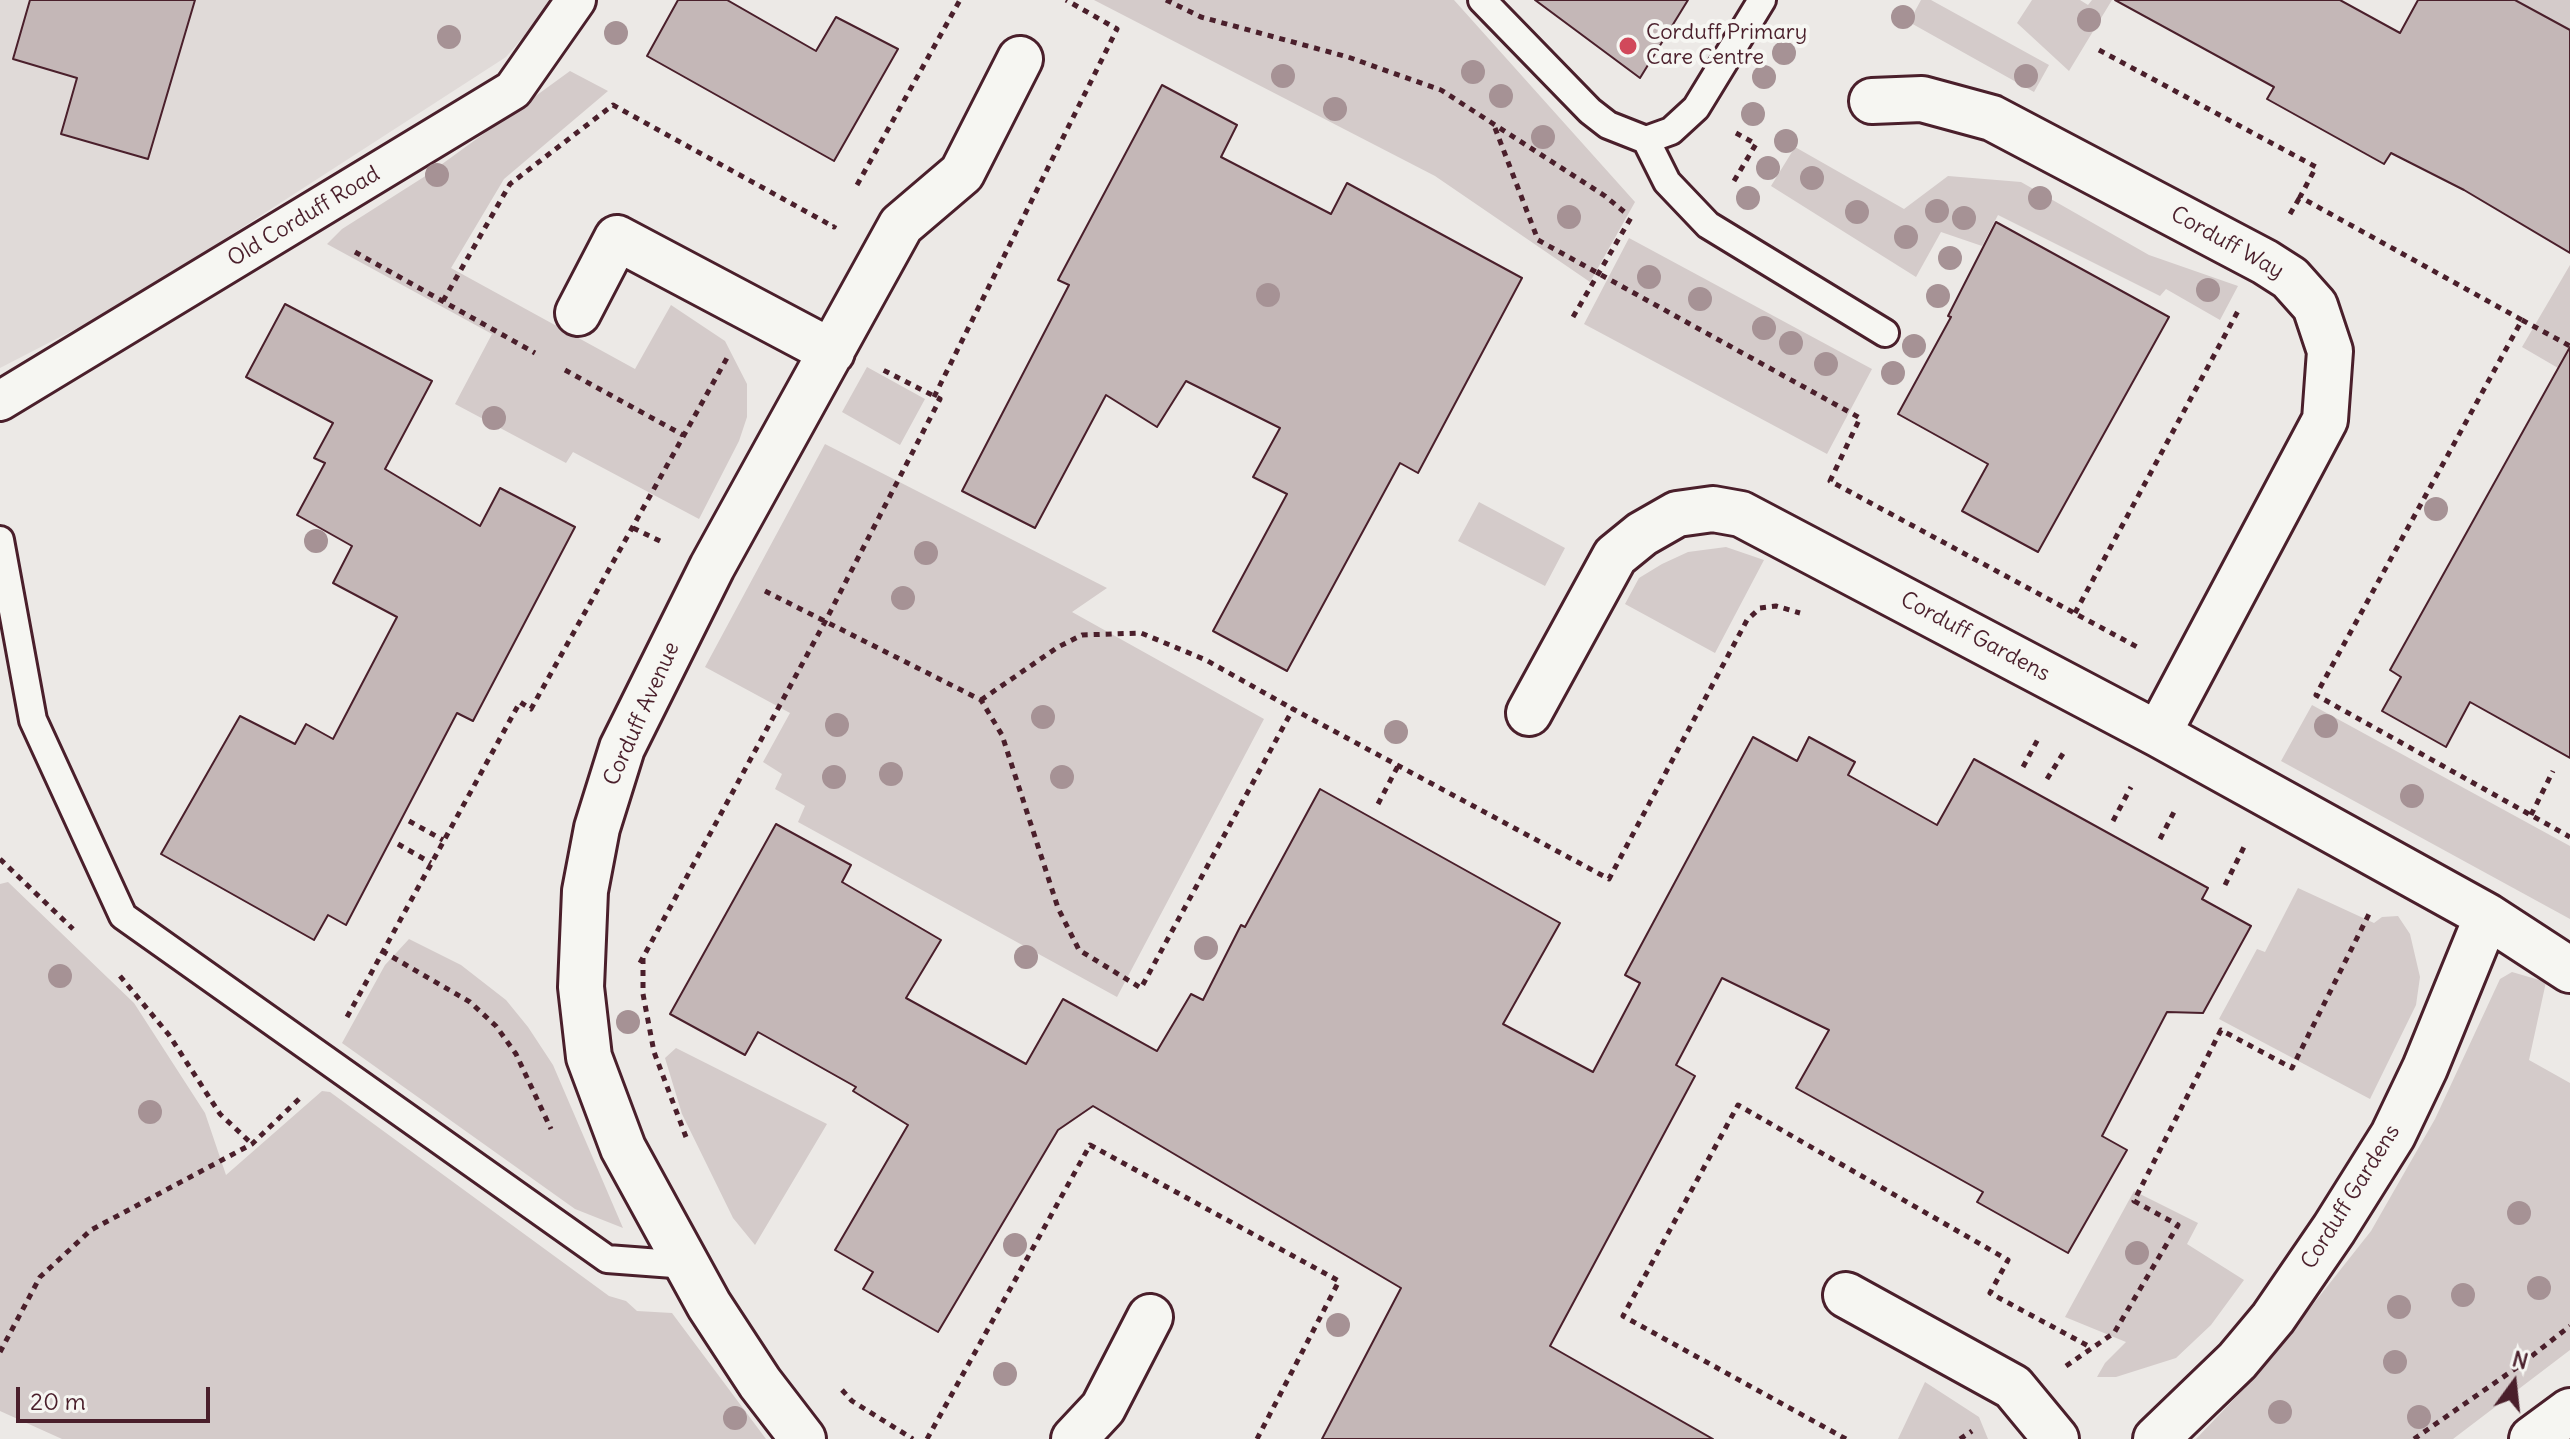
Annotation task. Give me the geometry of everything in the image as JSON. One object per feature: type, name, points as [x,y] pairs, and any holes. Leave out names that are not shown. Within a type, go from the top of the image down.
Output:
[{"type":"street","name":"Old Corduff Road","points":[[0,401],[513,90],[576,0]]},
{"type":"street","name":"Corduff Avenue","points":[[803,1439],[760,1383],[687,1265],[623,1148],[589,1057],[581,987],[585,891],[609,785],[649,690],[712,567],[901,225],[962,173],[1020,59]]},
{"type":"street","name":"Corduff Way","points":[[1872,101],[1922,99],[1992,118],[2265,262],[2290,278],[2315,306],[2330,351],[2325,420],[2158,734]]},
{"type":"street","points":[[578,313],[617,238],[753,311],[834,348]]},
{"type":"street","name":"Corduff Gardens","points":[[1529,713],[1615,556],[1642,534],[1677,514],[1713,509],[1741,514],[2158,734],[2487,916],[2570,970]]},
{"type":"street","name":"Corduff Gardens","points":[[2156,1439],[2237,1361],[2273,1318],[2334,1229],[2406,1108],[2455,1001],[2487,916]]},
{"type":"street","points":[[1846,1295],[2013,1387],[2056,1439]]},
{"type":"street","points":[[1074,1439],[1103,1408],[1150,1317]]},
{"type":"street","points":[[2532,1439],[2570,1411]]},
{"type":"lane","points":[[1482,0],[1590,111],[1608,125],[1646,140],[1671,131],[1696,108],[1762,0]]},
{"type":"lane","points":[[1646,140],[1667,182],[1708,225],[1885,333]]},
{"type":"lane","points":[[0,540],[33,720],[123,916],[607,1259],[687,1265]]},
{"type":"path","points":[[856,187],[960,0]]},
{"type":"path","points":[[934,397],[1117,29],[1066,0]]},
{"type":"path","points":[[1166,0],[1201,17],[1348,57],[1441,90],[1495,128],[1605,196],[1631,217]]},
{"type":"path","points":[[443,301],[510,184],[613,105],[834,227],[841,214]]},
{"type":"path","points":[[1495,128],[1538,240],[1860,418],[1830,481],[2189,676]]},
{"type":"path","points":[[1573,317],[1631,217],[1650,194],[1667,182]]},
{"type":"path","points":[[2075,613],[2300,197]]},
{"type":"path","points":[[355,252],[545,359]]},
{"type":"path","points":[[470,1002],[382,951],[520,702],[531,709],[753,311]]},
{"type":"path","points":[[2522,320],[2570,346]]},
{"type":"path","points":[[637,969],[826,620],[940,399],[834,348]]},
{"type":"path","points":[[558,366],[683,435]]},
{"type":"path","points":[[633,528],[826,620],[981,700],[1002,735],[1058,908],[1079,950],[1141,988],[1293,709]]},
{"type":"path","points":[[981,700],[1058,647],[1082,635],[1141,633],[1206,660],[1609,879],[1747,620],[1760,608],[1776,606],[1815,621]]},
{"type":"path","points":[[2024,731],[2077,759]]},
{"type":"path","points":[[2023,767],[2038,739]]},
{"type":"path","points":[[2047,779],[2064,752]]},
{"type":"path","points":[[1378,804],[1399,764]]},
{"type":"path","points":[[2531,815],[2553,771]]},
{"type":"path","points":[[2117,780],[2142,793]]},
{"type":"path","points":[[2113,821],[2131,787]]},
{"type":"path","points":[[2164,804],[2189,818]]},
{"type":"path","points":[[2160,839],[2175,810]]},
{"type":"path","points":[[409,821],[443,840]]},
{"type":"path","points":[[2231,839],[2258,853]]},
{"type":"path","points":[[398,844],[431,863]]},
{"type":"path","points":[[2225,885],[2245,846]]},
{"type":"path","points":[[0,859],[75,931]]},
{"type":"path","points":[[1960,1439],[2114,1333],[2178,1225],[2134,1201],[2221,1030],[2292,1068],[2370,912],[2356,904]]},
{"type":"path","points":[[643,957],[643,994],[654,1052],[692,1148]]},
{"type":"path","points":[[0,1352],[40,1277],[91,1230],[252,1144],[220,1114],[169,1035],[117,972]]},
{"type":"path","points":[[2414,1439],[2519,1366],[2570,1326]]},
{"type":"path","points":[[833,1380],[852,1401],[913,1439]]},
{"type":"shaded area","points":[[0,0],[555,0],[506,57],[124,304],[0,368]]},
{"type":"shaded area","points":[[1094,0],[1454,0],[1635,202],[1590,282],[1435,176]]},
{"type":"shaded area","points":[[1921,0],[1931,0],[2049,65],[2034,92],[1909,22]]},
{"type":"shaded area","points":[[2032,0],[2080,0],[2088,5],[2092,0],[2112,0],[2069,71],[2017,23]]},
{"type":"shaded area","points":[[2510,0],[2570,0],[2570,32]]},
{"type":"shaded area","points":[[570,71],[608,91],[504,179],[451,268],[635,369],[671,305],[725,341],[747,384],[747,417],[739,441],[699,519],[573,452],[566,463],[455,404],[492,334],[327,244],[342,229],[427,175]]},
{"type":"shaded area","points":[[1795,147],[1904,209],[1948,176],[2021,182],[2149,255],[2238,286],[2220,320],[2166,289],[2160,296],[1998,215],[1982,246],[1941,232],[1916,277],[1771,186]]},
{"type":"shaded area","points":[[1629,238],[1872,369],[1827,454],[1584,324]]},
{"type":"shaded area","points":[[2570,265],[2570,375],[2522,347]]},
{"type":"shaded area","points":[[867,367],[925,399],[900,445],[842,412]]},
{"type":"shaded area","points":[[825,444],[1107,588],[1072,612],[1264,719],[1117,997],[798,822],[805,806],[775,789],[782,774],[763,762],[790,713],[705,667]]},
{"type":"shaded area","points":[[1479,502],[1565,548],[1545,586],[1458,541]]},
{"type":"shaded area","points":[[1726,547],[1764,560],[1715,653],[1625,604],[1639,578],[1662,564],[1688,552]]},
{"type":"shaded area","points":[[2312,705],[2570,846],[2570,919],[2281,761]]},
{"type":"shaded area","points":[[8,882],[134,1003],[205,1113],[226,1175],[322,1091],[330,1092],[609,1296],[626,1301],[637,1311],[672,1313],[766,1439],[62,1439],[0,1411],[0,884]]},
{"type":"shaded area","points":[[2298,888],[2374,923],[2382,917],[2398,916],[2410,934],[2420,977],[2416,1005],[2370,1099],[2219,1019],[2257,949],[2265,952]]},
{"type":"shaded area","points":[[409,939],[461,965],[506,1000],[528,1027],[553,1065],[623,1228],[575,1209],[342,1043],[385,965]]},
{"type":"shaded area","points":[[2512,972],[2546,982],[2529,1060],[2570,1083],[2570,1350],[2453,1439],[2196,1439],[2258,1374],[2371,1231],[2435,1119],[2500,979]]},
{"type":"shaded area","points":[[676,1048],[827,1124],[755,1245],[733,1218],[682,1114],[665,1058]]},
{"type":"shaded area","points":[[2134,1191],[2198,1223],[2187,1244],[2244,1280],[2211,1325],[2176,1358],[2116,1377],[2097,1377],[2105,1363],[2126,1342],[2065,1317]]},
{"type":"shaded area","points":[[1925,1382],[1979,1417],[1988,1439],[1898,1439]]},
{"type":"building","points":[[30,0],[195,0],[148,159],[61,134],[77,78],[13,59]]},
{"type":"building","points":[[678,0],[727,0],[816,51],[836,17],[898,49],[834,161],[647,56]]},
{"type":"building","name":"Corduff Primary Care Centre","points":[[1535,0],[1688,0],[1640,78]]},
{"type":"building","points":[[2115,0],[2340,0],[2400,33],[2418,0],[2515,0],[2570,30],[2570,253],[2464,190],[2391,153],[2384,164],[2267,99],[2274,87]]},
{"type":"building","points":[[1162,85],[1237,125],[1221,157],[1331,214],[1347,183],[1522,278],[1418,473],[1400,463],[1287,671],[1213,631],[1287,494],[1253,477],[1280,428],[1186,381],[1157,427],[1106,395],[1035,528],[962,491],[1069,285],[1058,280]]},
{"type":"building","points":[[1996,222],[2169,317],[2038,552],[1962,511],[1988,464],[1898,414],[1951,317],[1948,316]]},
{"type":"building","points":[[285,304],[432,381],[385,469],[480,526],[500,488],[575,527],[473,721],[457,713],[346,925],[328,915],[314,940],[161,854],[240,716],[295,744],[306,724],[333,739],[397,617],[333,583],[352,546],[297,515],[325,463],[314,458],[333,423],[246,377]]},
{"type":"building","points":[[2570,347],[2570,758],[2470,702],[2446,747],[2382,711],[2401,677],[2390,670]]},
{"type":"building","points":[[1753,737],[1797,761],[1809,737],[1855,762],[1848,775],[1937,825],[1974,759],[2208,888],[2202,899],[2251,926],[2203,1013],[2167,1012],[2102,1136],[2127,1150],[2068,1253],[1977,1202],[1983,1192],[1796,1088],[1829,1030],[1722,978],[1676,1065],[1695,1076],[1550,1346],[1713,1439],[1322,1439],[1401,1288],[1093,1106],[1058,1130],[938,1332],[863,1289],[873,1272],[835,1250],[908,1125],[853,1091],[856,1087],[758,1032],[745,1055],[670,1014],[776,824],[851,865],[842,882],[941,940],[906,998],[1026,1064],[1063,999],[1157,1051],[1191,994],[1203,1000],[1241,925],[1245,927],[1320,789],[1560,923],[1503,1024],[1593,1072],[1640,983],[1625,975]]},
{"type":"place","name":"Corduff Primary Care Centre","points":[[1628,46]]}]
